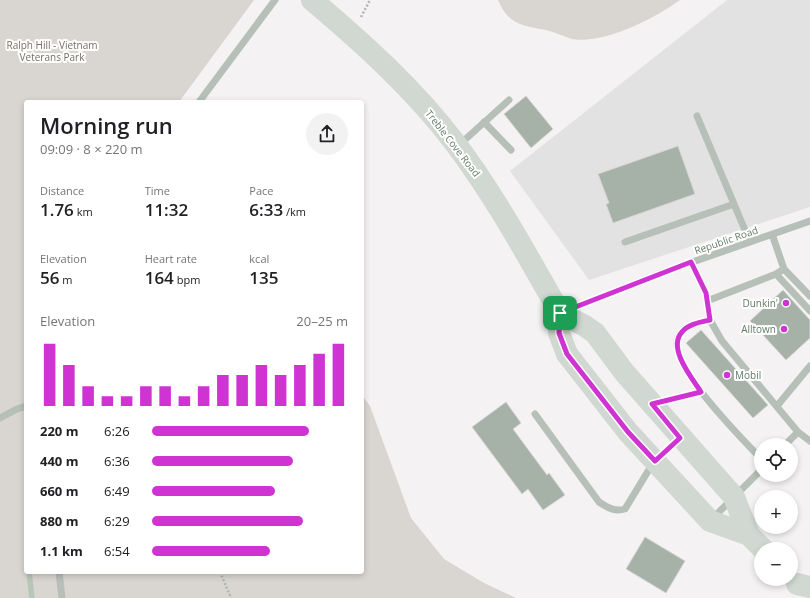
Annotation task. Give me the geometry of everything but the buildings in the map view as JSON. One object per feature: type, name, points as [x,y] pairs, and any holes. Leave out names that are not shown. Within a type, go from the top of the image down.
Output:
[{"type":"main road","name":"Treble Cove Road","points":[[312,0],[357,39],[410,91],[458,146],[500,208],[560,313]]},
{"type":"main road","points":[[560,313],[595,333],[624,372],[680,438],[734,497],[756,542],[710,522],[628,432],[567,354],[559,333],[560,313]]},
{"type":"main road","points":[[655,461],[680,438]]},
{"type":"street","points":[[200,100],[275,0]]},
{"type":"street","points":[[458,146],[509,100]]},
{"type":"street","points":[[698,116],[750,242]]},
{"type":"street","points":[[484,122],[511,150]]},
{"type":"street","points":[[625,242],[734,204]]},
{"type":"street","name":"Republic Road","points":[[560,313],[691,262],[810,221]]},
{"type":"street","points":[[772,234],[784,268],[810,296]]},
{"type":"street","points":[[691,262],[706,293],[710,320],[722,341],[798,432],[810,441]]},
{"type":"street","points":[[707,301],[776,274],[784,268]]},
{"type":"street","points":[[776,274],[810,311]]},
{"type":"street","points":[[710,320],[691,325],[682,331],[678,338],[677,350],[701,392],[754,451]]},
{"type":"street","points":[[777,406],[810,366]]},
{"type":"street","points":[[652,404],[701,392]]},
{"type":"street","points":[[0,418],[16,409],[24,407]]},
{"type":"street","points":[[535,414],[599,502],[612,510],[618,512],[625,509],[655,461]]},
{"type":"street","points":[[792,438],[798,432]]},
{"type":"street","points":[[710,522],[754,477]]},
{"type":"street","points":[[59,574],[62,598]]},
{"type":"path","points":[[362,16],[370,0]]},
{"type":"path","points":[[221,574],[232,598]]},
{"type":"shaded area","points":[[727,0],[810,0],[810,207],[589,280],[510,171]]},
{"type":"green space","name":"Ralph Hill - Vietnam Veterans Park","points":[[0,0],[254,0],[180,100],[24,100],[24,574],[364,574],[364,398],[370,406],[411,518],[444,559],[484,583],[516,598],[0,598]]},
{"type":"green space","points":[[498,0],[680,0],[657,15],[629,28],[614,34],[585,40],[572,39],[549,31],[523,25],[511,19],[506,14]]},
{"type":"waterway","points":[[29,574],[32,598]]},
{"type":"place","name":"Dunkin'","points":[[786,303]]},
{"type":"place","name":"Alltown","points":[[784,329]]},
{"type":"place","name":"Mobil","points":[[727,375]]},
{"type":"route","points":[[691,262],[706,293],[710,320],[691,325],[682,331],[678,338],[677,350],[701,392],[652,404],[680,438],[655,461],[608,408],[567,354],[559,333],[560,313],[691,262]]}]
